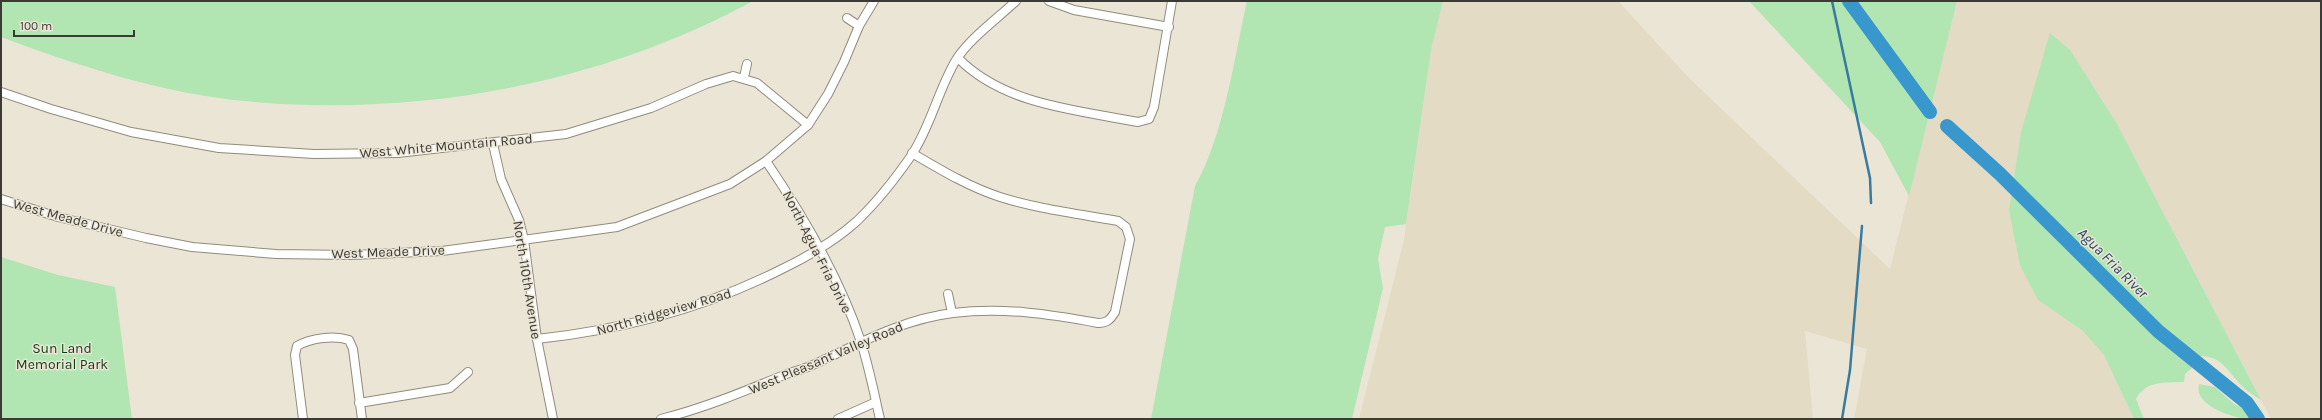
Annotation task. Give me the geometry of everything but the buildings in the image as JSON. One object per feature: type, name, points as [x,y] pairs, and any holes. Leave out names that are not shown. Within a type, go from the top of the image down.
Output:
[{"type":"street","points":[[766,161],[808,125],[828,94],[844,62],[859,26],[874,1]]},
{"type":"street","name":"North Ridgeview Road","points":[[537,339],[587,334],[695,306],[743,289],[819,250],[857,221],[889,187],[912,153],[933,114],[945,81],[958,58],[1016,1]]},
{"type":"street","points":[[1049,1],[1074,10],[1169,27]]},
{"type":"street","points":[[958,58],[967,67],[979,75],[1012,93],[1029,100],[1138,122],[1149,118],[1154,107],[1169,27],[1172,1]]},
{"type":"street","points":[[846,18],[859,26]]},
{"type":"street","points":[[747,64],[744,77],[770,92],[808,125]]},
{"type":"street","name":"West White Mountain Road","points":[[1,92],[51,109],[131,132],[219,148],[314,154],[398,153],[493,144],[566,134],[651,108],[706,84],[733,76],[744,77]]},
{"type":"street","name":"North 110th Avenue","points":[[493,144],[501,179],[519,220],[524,240],[537,339],[553,419]]},
{"type":"street","name":"West Pleasant Valley Road","points":[[661,419],[732,398],[814,365],[860,341],[886,330],[952,313],[994,310],[1042,312],[1098,323],[1105,323],[1111,319],[1115,312],[1130,239],[1126,227],[1118,221],[1030,205],[1000,197],[964,182],[912,153]]},
{"type":"street","name":"West Meade Drive","points":[[1,199],[58,217],[146,238],[192,247],[276,254],[352,256],[442,251],[617,227],[730,184],[766,161]]},
{"type":"street","name":"North Agua Fria Drive","points":[[766,161],[793,201],[836,283],[860,341],[880,419]]},
{"type":"street","points":[[948,294],[952,313]]},
{"type":"street","points":[[303,419],[295,355],[298,346],[306,342],[340,337],[349,340],[353,349],[362,419]]},
{"type":"street","points":[[359,403],[450,388],[468,372]]},
{"type":"street","points":[[838,419],[876,402]]},
{"type":"shaded area","points":[[1443,1],[1618,1],[1690,79],[1890,269],[1957,1],[2321,1],[2321,419],[2271,419],[2117,124],[2051,33],[2021,132],[2009,210],[2038,300],[2083,331],[2104,355],[2134,419],[1854,419],[1867,349],[1805,331],[1813,419],[1359,419],[1404,240],[1431,50]]},
{"type":"green space","points":[[1,1],[753,1],[693,30],[631,55],[566,75],[501,90],[435,99],[368,104],[301,105],[234,100],[204,96],[116,76],[58,57],[1,37]]},
{"type":"green space","points":[[1247,1],[1443,1],[1431,50],[1406,224],[1385,227],[1378,259],[1383,288],[1352,419],[1151,419],[1195,186],[1214,144],[1221,120]]},
{"type":"green space","points":[[1749,1],[1957,1],[1909,196],[1880,142]]},
{"type":"green space","points":[[2050,33],[2070,50],[2117,124],[2261,400],[2245,389],[2226,367],[2215,359],[2209,357],[2189,356],[2192,368],[2185,374],[2184,382],[2163,383],[2145,388],[2136,399],[2144,419],[2134,419],[2104,355],[2083,331],[2038,300],[2020,265],[2009,210],[2021,132]]},
{"type":"green space","name":"Sun Land Memorial Park","points":[[1,257],[58,275],[115,287],[132,419],[1,419]]},
{"type":"green space","points":[[2199,384],[2215,387],[2234,404],[2249,411],[2251,419],[2226,414],[2209,405],[2202,399],[2199,392]]},
{"type":"waterway","points":[[1832,1],[1870,178],[1871,203]]},
{"type":"waterway","name":"Agua Fria River","points":[[1849,1],[1930,112]]},
{"type":"waterway","name":"Agua Fria River","points":[[1947,126],[2000,174],[2158,331],[2247,403],[2258,419]]},
{"type":"waterway","points":[[1842,419],[1850,370],[1862,226]]}]
